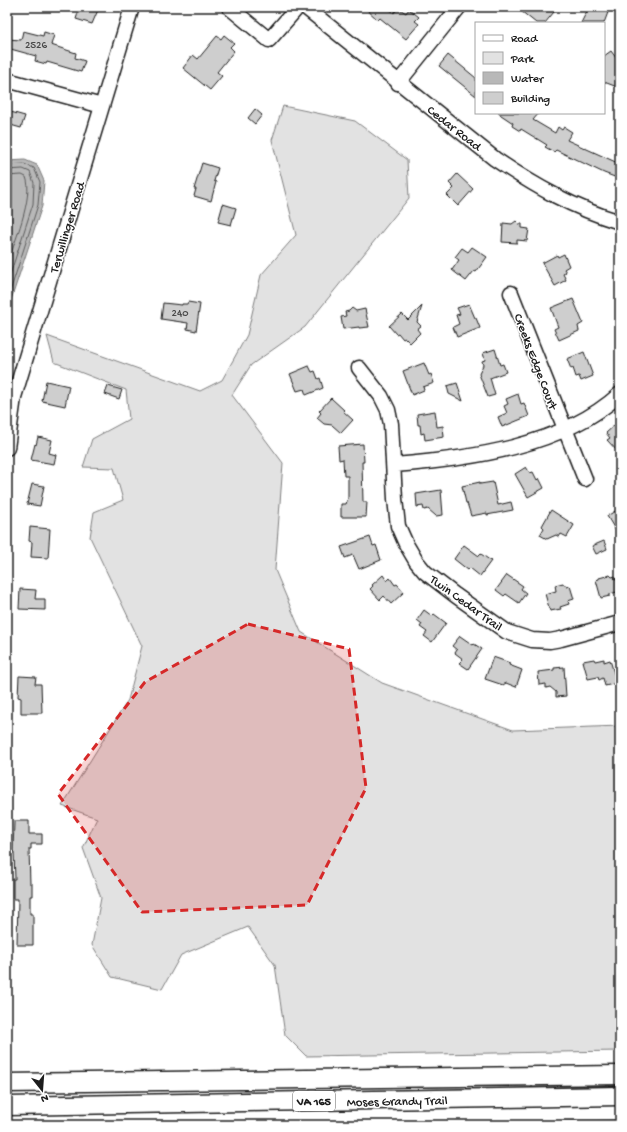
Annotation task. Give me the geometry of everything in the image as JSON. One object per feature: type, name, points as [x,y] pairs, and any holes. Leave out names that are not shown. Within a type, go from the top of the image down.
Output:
[{"type":"main road","name":"Moses Grandy Trail","points":[[7,1083],[620,1075]]},
{"type":"main road","name":"Moses Grandy Trail","points":[[7,1106],[620,1096]]},
{"type":"street","name":"Terwillinger Road","points":[[7,448],[14,397],[132,7]]},
{"type":"street","points":[[229,7],[269,40],[298,7]]},
{"type":"street","name":"Cedar Road","points":[[305,7],[398,83],[495,159],[521,177],[567,202],[620,222]]},
{"type":"street","points":[[398,83],[459,7]]},
{"type":"street","points":[[7,80],[102,106]]},
{"type":"street","name":"Creeks Edge Court","points":[[510,293],[585,479]]},
{"type":"street","name":"Twin Cedar Trail","points":[[359,368],[381,396],[388,410],[391,424],[398,526],[406,544],[416,561],[425,572],[507,632],[532,640],[550,641],[620,623]]},
{"type":"street","points":[[394,465],[435,462],[478,455],[524,443],[564,429],[594,415],[620,394]]},
{"type":"highlighted area","points":[[248,624],[349,649],[366,788],[307,905],[142,912],[58,794],[145,682]]},
{"type":"green space","points":[[283,106],[355,121],[407,160],[409,198],[305,327],[251,365],[232,395],[283,463],[275,570],[301,632],[382,683],[513,730],[620,726],[620,1051],[306,1056],[285,1035],[275,965],[248,927],[181,955],[162,989],[112,977],[92,945],[101,898],[83,848],[97,818],[62,806],[128,700],[142,646],[90,537],[94,512],[123,500],[114,468],[83,467],[92,439],[129,419],[126,390],[54,362],[47,336],[200,391],[222,380],[247,335],[261,275],[296,235],[272,140]]},
{"type":"green space","points":[[620,1120],[620,1125],[389,1125]]},
{"type":"water","points":[[25,160],[37,165],[44,181],[42,206],[7,312],[7,161]]},
{"type":"building","points":[[80,7],[98,7],[92,24],[76,19]]},
{"type":"building","points":[[364,7],[387,7],[394,13],[398,8],[406,13],[409,9],[419,17],[415,21],[419,24],[406,39],[380,18],[378,20]]},
{"type":"building","points":[[516,7],[558,7],[546,22],[535,22]]},
{"type":"building","points":[[596,7],[610,7],[604,22],[582,22],[588,9],[595,11]]},
{"type":"building","points":[[23,31],[43,36],[44,32],[54,35],[51,45],[76,53],[75,58],[85,61],[81,72],[47,62],[46,64],[35,61],[36,56],[7,48],[7,39],[21,40]]},
{"type":"building","points":[[224,35],[234,43],[230,47],[234,51],[217,72],[222,76],[210,90],[183,68],[193,55],[198,59],[217,36],[221,39]]},
{"type":"building","points":[[611,51],[620,63],[620,88],[605,82],[605,55]]},
{"type":"building","points":[[448,55],[475,77],[475,95],[439,66]]},
{"type":"building","points":[[255,109],[262,115],[255,124],[248,118]]},
{"type":"building","points":[[7,111],[25,116],[21,128],[7,124]]},
{"type":"building","points":[[500,114],[538,114],[533,120],[555,133],[558,127],[562,130],[564,127],[572,132],[567,140],[620,164],[620,179],[556,150],[554,152],[545,147],[547,145],[521,129],[520,131],[512,126],[513,123]]},
{"type":"building","points":[[202,163],[218,168],[214,181],[216,182],[211,201],[194,196],[196,189],[194,189]]},
{"type":"building","points":[[457,174],[473,189],[458,206],[447,195],[454,188],[449,183]]},
{"type":"building","points":[[223,204],[236,208],[231,225],[218,222]]},
{"type":"building","points":[[516,221],[519,224],[522,224],[522,228],[529,229],[527,241],[517,240],[517,243],[502,242],[503,223],[512,224]]},
{"type":"building","points":[[472,247],[487,257],[476,272],[474,271],[466,281],[452,270],[459,260],[455,257],[462,248],[468,252]]},
{"type":"building","points":[[564,254],[569,266],[564,269],[566,272],[563,274],[566,280],[555,286],[542,263],[557,255],[558,257]]},
{"type":"building","points":[[573,299],[583,323],[578,326],[579,331],[559,340],[554,329],[558,327],[551,308]]},
{"type":"building","points":[[188,302],[200,304],[196,331],[187,329],[188,323],[161,319],[163,303],[182,305],[187,304]]},
{"type":"building","points":[[469,304],[480,328],[457,337],[453,327],[459,324],[456,315],[460,314],[457,308]]},
{"type":"building","points":[[422,306],[417,322],[421,326],[417,329],[420,333],[410,343],[405,338],[403,339],[398,333],[396,334],[389,326],[402,314],[408,320]]},
{"type":"building","points":[[352,308],[356,311],[365,309],[369,327],[343,329],[341,317],[346,316],[345,312]]},
{"type":"building","points":[[495,349],[500,365],[503,364],[506,372],[490,378],[495,395],[488,397],[479,374],[483,365],[482,361],[485,360],[483,353]]},
{"type":"building","points":[[584,352],[593,376],[581,381],[579,376],[576,377],[573,368],[571,369],[567,359]]},
{"type":"building","points":[[424,363],[429,375],[431,374],[434,383],[423,387],[424,390],[412,395],[403,371]]},
{"type":"building","points":[[309,366],[312,372],[315,371],[318,379],[320,378],[323,388],[306,395],[304,389],[297,391],[290,374]]},
{"type":"building","points":[[46,381],[69,386],[65,406],[42,401]]},
{"type":"building","points":[[457,383],[463,401],[449,394],[447,386]]},
{"type":"building","points":[[108,386],[122,390],[119,399],[105,394]]},
{"type":"building","points":[[518,394],[521,404],[524,403],[529,416],[502,427],[498,417],[507,413],[504,406],[508,404],[506,399]]},
{"type":"building","points":[[331,398],[353,420],[341,433],[332,425],[324,424],[317,418],[321,413],[319,411]]},
{"type":"building","points":[[435,411],[437,427],[443,426],[444,437],[425,440],[424,433],[421,434],[420,425],[418,425],[417,414]]},
{"type":"building","points":[[616,424],[620,428],[620,454],[607,440],[610,438],[606,433]]},
{"type":"building","points":[[38,437],[52,440],[49,453],[56,455],[54,464],[31,460]]},
{"type":"building","points":[[363,444],[363,502],[367,502],[366,517],[341,517],[341,504],[346,504],[348,498],[348,476],[344,476],[343,459],[339,460],[338,446]]},
{"type":"building","points":[[526,467],[530,473],[533,472],[537,480],[539,478],[544,488],[528,497],[515,474]]},
{"type":"building","points":[[480,482],[480,484],[493,482],[498,505],[511,502],[513,510],[487,515],[487,513],[471,516],[462,486]]},
{"type":"building","points":[[32,484],[44,486],[40,506],[27,504]]},
{"type":"building","points":[[441,490],[443,515],[436,516],[428,509],[424,510],[423,506],[417,507],[416,494]]},
{"type":"building","points":[[551,510],[574,525],[567,537],[561,534],[559,537],[556,535],[547,539],[540,535],[544,528],[542,526]]},
{"type":"building","points":[[617,510],[620,515],[620,538],[607,516]]},
{"type":"building","points":[[30,527],[50,529],[48,558],[31,557],[32,542],[29,541]]},
{"type":"building","points":[[370,537],[373,546],[376,545],[381,560],[359,569],[353,555],[345,558],[341,547]]},
{"type":"building","points":[[604,541],[607,549],[596,554],[592,546]]},
{"type":"building","points":[[464,545],[479,556],[481,554],[491,561],[480,576],[470,568],[468,570],[454,559]]},
{"type":"building","points":[[383,575],[387,581],[390,578],[395,585],[397,584],[404,592],[391,604],[384,596],[380,600],[370,589],[373,586],[372,585]]},
{"type":"building","points":[[507,575],[523,586],[521,589],[526,593],[519,603],[506,594],[504,596],[496,590]]},
{"type":"building","points":[[610,575],[612,577],[615,576],[615,579],[620,578],[620,591],[610,594],[610,596],[601,598],[596,580]]},
{"type":"building","points":[[563,583],[567,587],[570,586],[574,599],[568,601],[569,604],[560,607],[561,609],[550,611],[545,594],[556,591],[555,585]]},
{"type":"building","points":[[20,589],[36,590],[35,599],[45,599],[45,610],[19,609]]},
{"type":"building","points":[[424,610],[432,616],[434,614],[446,623],[432,642],[424,636],[427,632],[420,627],[422,624],[417,620]]},
{"type":"building","points":[[460,636],[482,649],[468,669],[459,663],[463,659],[455,653],[457,650],[452,646]]},
{"type":"building","points":[[493,657],[510,663],[509,665],[522,670],[516,687],[506,683],[503,685],[485,679]]},
{"type":"building","points":[[594,659],[595,661],[604,659],[604,662],[610,660],[617,683],[605,686],[603,678],[599,680],[598,677],[588,679],[583,661]]},
{"type":"building","points":[[564,667],[566,696],[556,697],[556,692],[550,687],[546,688],[546,684],[539,685],[538,672]]},
{"type":"building","points":[[19,676],[36,677],[35,684],[41,684],[42,713],[21,713],[21,698],[18,697]]},
{"type":"building","points":[[14,821],[29,821],[29,834],[42,834],[42,844],[31,844],[31,849],[29,849],[30,884],[32,884],[30,914],[33,914],[33,945],[17,945],[18,899],[13,899],[13,879],[15,879],[13,852]]}]
